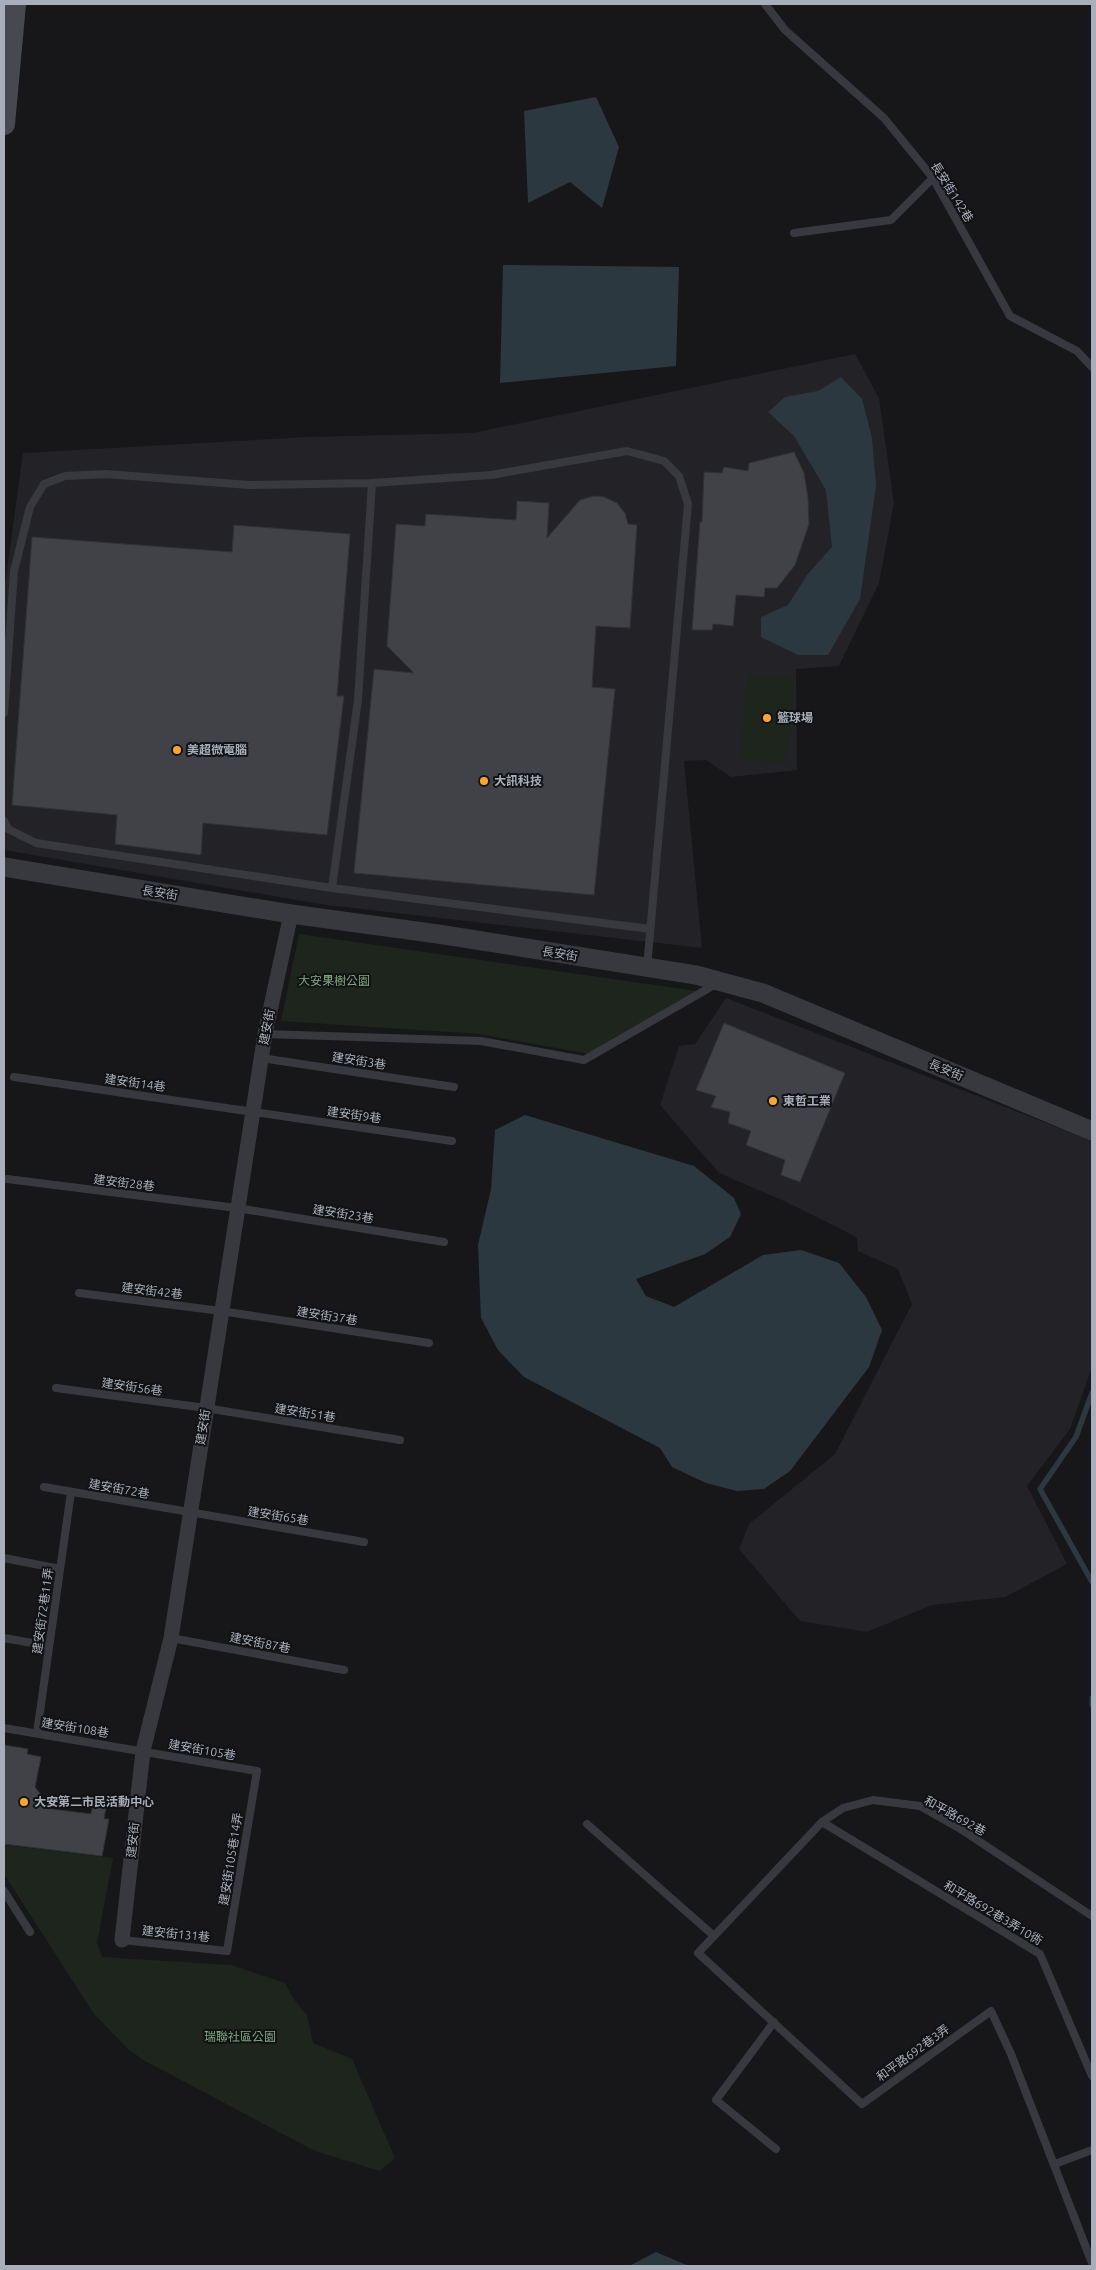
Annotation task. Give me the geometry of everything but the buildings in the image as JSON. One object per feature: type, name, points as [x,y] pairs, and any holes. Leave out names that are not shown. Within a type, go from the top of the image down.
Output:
[{"type":"main road","points":[[4,115],[15,4]]},
{"type":"street","name":"長安街","points":[[4,867],[291,914],[438,934],[696,975],[763,993],[1092,1131]]},
{"type":"street","name":"建安街","points":[[122,1940],[143,1751],[171,1638],[261,1058],[291,914]]},
{"type":"lane","name":"長安街142巷","points":[[765,4],[785,30],[884,118],[933,178],[1010,316],[1077,351],[1092,367]]},
{"type":"lane","points":[[794,233],[891,220],[933,178]]},
{"type":"lane","points":[[4,713],[14,571],[30,508],[44,484],[65,476],[106,474],[249,485],[372,483],[491,475],[626,451],[664,461],[679,476],[688,504],[647,967]]},
{"type":"lane","points":[[332,888],[358,700],[372,483]]},
{"type":"lane","points":[[4,821],[8,829],[36,843],[332,888],[650,928]]},
{"type":"lane","points":[[265,1034],[481,1041],[584,1060],[720,982]]},
{"type":"lane","name":"建安街3巷","points":[[261,1058],[454,1087]]},
{"type":"lane","name":"建安街14巷","points":[[14,1077],[253,1112]]},
{"type":"lane","name":"建安街9巷","points":[[253,1112],[452,1141]]},
{"type":"lane","name":"建安街28巷","points":[[7,1179],[238,1208]]},
{"type":"lane","name":"建安街23巷","points":[[238,1208],[444,1242]]},
{"type":"lane","name":"建安街42巷","points":[[80,1293],[221,1311]]},
{"type":"lane","name":"建安街37巷","points":[[221,1311],[429,1343]]},
{"type":"lane","name":"建安街56巷","points":[[56,1388],[206,1408]]},
{"type":"lane","name":"建安街51巷","points":[[206,1408],[400,1440]]},
{"type":"lane","name":"建安街72巷","points":[[44,1487],[189,1513]]},
{"type":"lane","name":"建安街72巷11弄","points":[[37,1733],[71,1492]]},
{"type":"lane","name":"建安街65巷","points":[[189,1513],[364,1542]]},
{"type":"lane","points":[[4,1558],[60,1569]]},
{"type":"lane","points":[[4,1638],[49,1646]]},
{"type":"lane","name":"建安街87巷","points":[[171,1638],[344,1670]]},
{"type":"lane","name":"建安街108巷","points":[[4,1728],[143,1751]]},
{"type":"lane","name":"建安街105巷","points":[[143,1751],[257,1770]]},
{"type":"lane","name":"建安街105巷14弄","points":[[228,1951],[257,1770]]},
{"type":"lane","name":"和平路692巷","points":[[698,1953],[822,1822],[843,1808],[873,1800],[920,1806],[959,1828],[1092,1916]]},
{"type":"lane","name":"和平路692巷3弄10衖","points":[[822,1822],[1040,1954],[1092,2076]]},
{"type":"lane","points":[[587,1824],[714,1936]]},
{"type":"lane","points":[[4,1891],[30,1932]]},
{"type":"lane","name":"建安街131巷","points":[[122,1940],[228,1951]]},
{"type":"lane","name":"和平路692巷3弄","points":[[698,1953],[862,2104],[991,2010],[1011,2054],[1055,2164]]},
{"type":"lane","points":[[774,2022],[716,2100],[776,2150]]},
{"type":"lane","points":[[1092,2150],[1055,2164],[1090,2250],[1092,2263]]},
{"type":"shaded area","points":[[596,97],[619,147],[602,208],[570,182],[528,203],[524,111]]},
{"type":"shaded area","points":[[503,265],[679,267],[676,366],[500,383]]},
{"type":"shaded area","points":[[855,354],[879,398],[894,503],[879,583],[839,666],[796,669],[797,770],[731,777],[706,760],[684,761],[702,948],[327,905],[4,850],[4,592],[23,453],[308,437],[473,433]]},
{"type":"shaded area","points":[[841,377],[862,399],[872,438],[876,486],[860,599],[828,655],[798,655],[761,637],[761,617],[788,605],[807,575],[832,547],[826,490],[794,436],[768,412],[785,397],[818,391]]},
{"type":"shaded area","points":[[726,998],[1092,1141],[1092,1367],[1070,1429],[1027,1486],[1067,1564],[1005,1597],[932,1605],[867,1632],[800,1621],[739,1549],[749,1524],[835,1454],[912,1304],[898,1269],[858,1251],[857,1238],[839,1228],[784,1201],[719,1173],[660,1105],[679,1046],[695,1044]]},
{"type":"shaded area","points":[[525,1115],[694,1166],[734,1198],[741,1214],[730,1237],[705,1254],[636,1279],[646,1296],[674,1307],[763,1255],[801,1250],[839,1263],[866,1297],[882,1330],[869,1367],[790,1471],[764,1489],[737,1491],[706,1483],[672,1467],[660,1448],[524,1377],[498,1350],[481,1318],[478,1245],[491,1189],[495,1130]]},
{"type":"shaded area","points":[[656,2252],[689,2266],[629,2266]]},
{"type":"green space","name":"籃球場","points":[[748,674],[795,677],[787,763],[740,759]]},
{"type":"green space","name":"大安果樹公園","points":[[299,934],[697,991],[589,1054],[479,1034],[281,1021]]},
{"type":"green space","name":"瑞聯社區公園","points":[[4,1845],[113,1858],[97,1943],[102,1957],[231,1965],[285,1983],[293,1998],[307,2015],[313,2043],[352,2059],[395,2158],[380,2171],[315,2151],[145,2061],[129,2050],[94,2014],[4,1874]]},
{"type":"waterway","points":[[1092,1393],[1076,1437],[1040,1489],[1092,1582]]},
{"type":"waterway","points":[[1092,1698],[1092,1705]]},
{"type":"place","name":"籃球場","points":[[767,718]]},
{"type":"place","name":"美超微電腦","points":[[177,750]]},
{"type":"place","name":"大訊科技","points":[[484,781]]},
{"type":"place","name":"東哲工業","points":[[773,1101]]},
{"type":"place","name":"大安第二市民活動中心","points":[[24,1802]]}]
